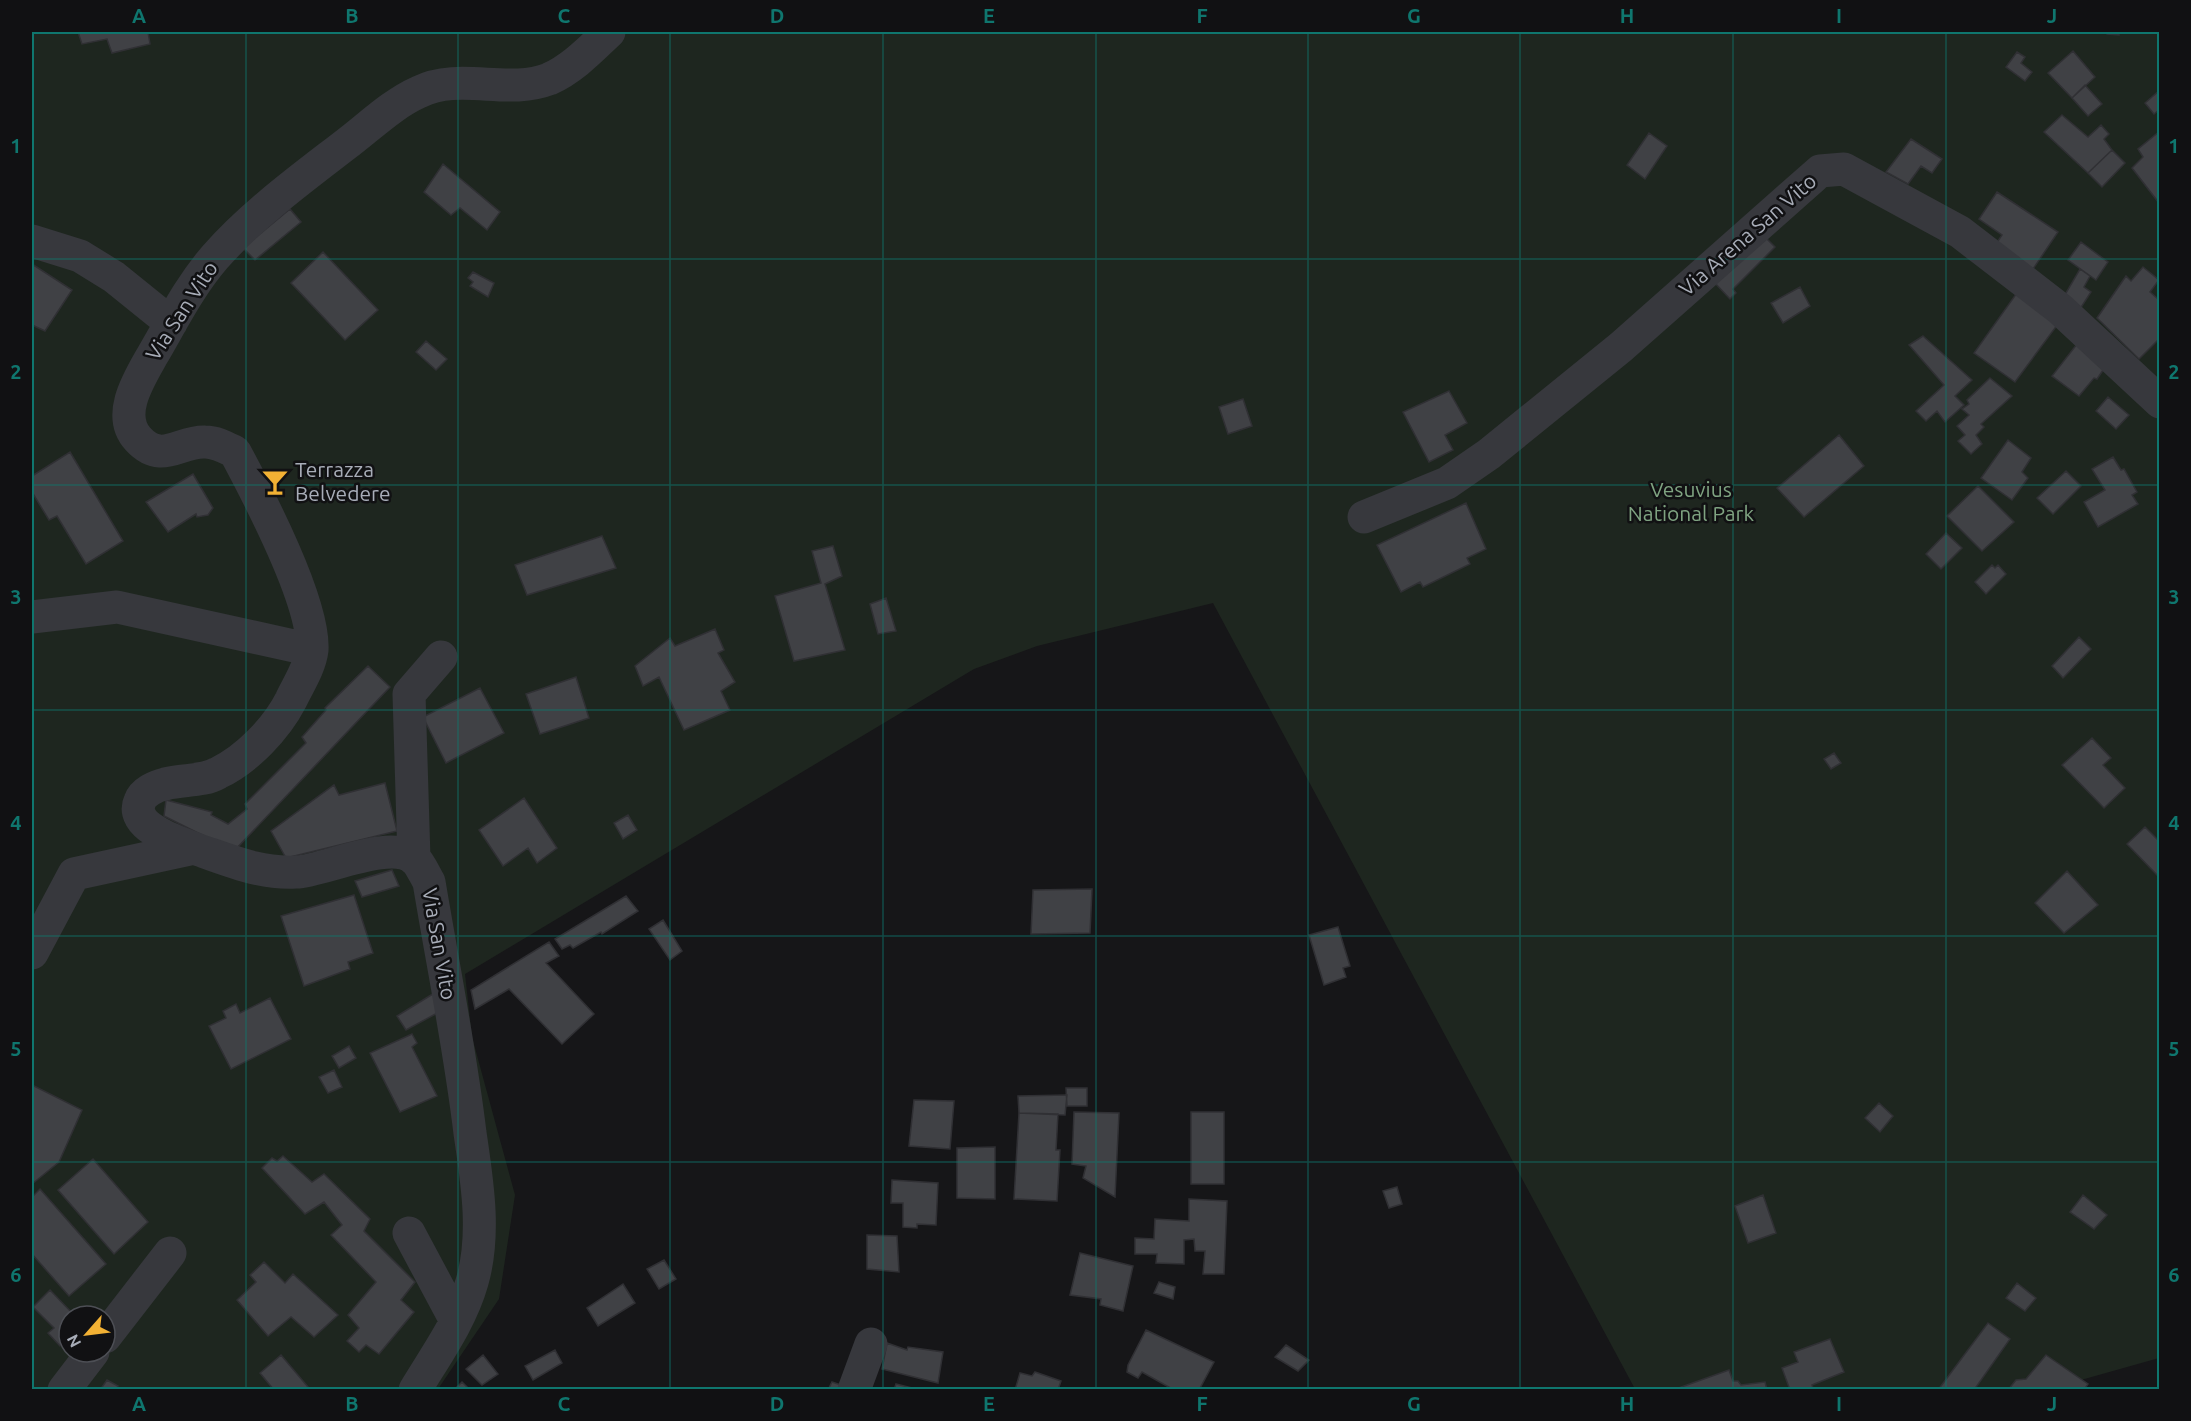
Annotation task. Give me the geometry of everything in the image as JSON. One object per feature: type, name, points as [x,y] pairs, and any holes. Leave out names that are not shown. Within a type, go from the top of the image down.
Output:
[{"type":"street","name":"Via San Vito","points":[[415,1389],[456,1321],[472,1282],[479,1243],[477,1183],[466,1099],[429,882],[414,859],[398,852],[364,856],[298,872],[267,872],[194,848],[153,829],[140,820],[137,810],[140,798],[151,789],[165,783],[216,775],[235,764],[261,740],[288,706],[312,650],[306,613],[282,548],[235,452],[220,444],[204,442],[166,452],[149,449],[137,438],[129,420],[131,402],[138,380],[182,302],[216,257],[273,203],[388,112],[419,92],[440,85],[528,83],[547,80],[563,72],[609,32]]},
{"type":"street","name":"Via Arena San Vito","points":[[1364,517],[1447,483],[1489,454],[1621,346],[1820,171],[1844,169],[1960,231],[2060,309],[2160,402]]},
{"type":"street","points":[[32,241],[80,256],[114,277],[171,323]]},
{"type":"street","points":[[32,616],[117,608],[312,650]]},
{"type":"street","points":[[414,859],[409,694],[441,657]]},
{"type":"street","points":[[32,953],[74,874],[194,848]]},
{"type":"street","points":[[409,1233],[456,1321]]},
{"type":"street","points":[[117,1321],[170,1253]]},
{"type":"street","points":[[855,1389],[871,1344]]},
{"type":"street","points":[[64,1389],[84,1364]]},
{"type":"green space","name":"Vesuvius National Park","points":[[32,32],[2159,32],[2159,1358],[2049,1389],[1635,1389],[1213,603],[1037,646],[974,669],[465,974],[472,1037],[515,1195],[499,1299],[438,1389],[32,1389]]},
{"type":"building","points":[[78,32],[148,32],[150,44],[112,53],[107,39],[82,44]]},
{"type":"building","points":[[2106,32],[2119,32],[2119,35],[2107,34]]},
{"type":"building","points":[[2073,51],[2095,77],[2072,98],[2048,73]]},
{"type":"building","points":[[2017,52],[2025,57],[2021,63],[2032,72],[2025,81],[2006,67]]},
{"type":"building","points":[[2085,85],[2102,104],[2088,116],[2072,98]]},
{"type":"building","points":[[2160,90],[2160,109],[2154,114],[2145,103]]},
{"type":"building","points":[[2062,115],[2088,137],[2101,125],[2109,134],[2104,139],[2112,150],[2088,173],[2044,132]]},
{"type":"building","points":[[2160,131],[2159,203],[2132,168],[2143,157],[2138,149]]},
{"type":"building","points":[[1649,133],[1667,146],[1645,179],[1627,165]]},
{"type":"building","points":[[1911,139],[1942,159],[1932,173],[1921,166],[1908,184],[1886,172]]},
{"type":"building","points":[[2112,150],[2125,163],[2102,187],[2088,173]]},
{"type":"building","points":[[443,164],[500,212],[487,230],[460,208],[451,215],[424,192]]},
{"type":"building","points":[[1997,192],[2058,232],[2031,272],[1994,247],[2002,235],[1979,219]]},
{"type":"building","points":[[290,209],[301,222],[255,260],[243,248]]},
{"type":"building","points":[[1765,237],[1775,247],[1733,289],[1736,293],[1730,299],[1714,282]]},
{"type":"building","points":[[2081,242],[2108,262],[2096,280],[2068,260]]},
{"type":"building","points":[[323,252],[378,310],[345,340],[291,283]]},
{"type":"building","points":[[32,264],[72,290],[45,331],[32,325]]},
{"type":"building","points":[[2143,267],[2159,280],[2150,292],[2157,298],[2160,296],[2160,338],[2139,359],[2097,318],[2126,276],[2131,281]]},
{"type":"building","points":[[2080,269],[2090,276],[2084,287],[2091,292],[2080,309],[2063,298]]},
{"type":"building","points":[[473,272],[494,283],[488,297],[470,286],[473,282],[468,278]]},
{"type":"building","points":[[1800,287],[1810,306],[1783,323],[1771,303]]},
{"type":"building","points":[[2019,290],[2061,320],[2015,382],[1974,353]]},
{"type":"building","points":[[1923,336],[1972,380],[1955,396],[1964,405],[1945,422],[1937,411],[1926,421],[1916,411],[1944,385],[1909,345]]},
{"type":"building","points":[[2081,339],[2110,360],[2097,379],[2094,378],[2079,396],[2052,376]]},
{"type":"building","points":[[426,341],[447,359],[436,370],[416,352]]},
{"type":"building","points":[[1990,378],[2012,396],[1981,424],[1984,427],[1976,435],[1982,444],[1971,454],[1958,441],[1965,435],[1957,426],[1969,415],[1962,409],[1969,404],[1967,400]]},
{"type":"building","points":[[1449,391],[1467,423],[1445,435],[1453,450],[1429,462],[1403,412]]},
{"type":"building","points":[[2108,397],[2129,415],[2116,429],[2096,411]]},
{"type":"building","points":[[1243,399],[1252,426],[1228,434],[1219,407]]},
{"type":"building","points":[[1839,435],[1864,466],[1804,517],[1777,488]]},
{"type":"building","points":[[2008,440],[2031,458],[2022,472],[2028,478],[2012,500],[1981,478]]},
{"type":"building","points":[[70,452],[123,541],[86,564],[57,516],[49,520],[32,492],[32,476]]},
{"type":"building","points":[[2113,457],[2121,470],[2124,469],[2137,492],[2132,495],[2138,504],[2098,527],[2084,502],[2105,490],[2092,469]]},
{"type":"building","points":[[2066,471],[2081,486],[2053,514],[2037,498]]},
{"type":"building","points":[[193,474],[213,508],[208,515],[197,517],[196,514],[168,532],[146,502]]},
{"type":"building","points":[[1978,486],[2014,522],[1982,551],[1947,516]]},
{"type":"building","points":[[1466,503],[1486,549],[1467,558],[1470,564],[1423,587],[1420,582],[1401,592],[1377,545]]},
{"type":"building","points":[[1946,533],[1962,548],[1941,569],[1926,554]]},
{"type":"building","points":[[602,536],[616,568],[527,595],[515,565]]},
{"type":"building","points":[[833,546],[842,576],[825,584],[845,650],[794,661],[775,596],[821,583],[812,551]]},
{"type":"building","points":[[1992,565],[1995,568],[1998,565],[2006,574],[1986,594],[1975,582]]},
{"type":"building","points":[[886,598],[896,631],[878,634],[870,604]]},
{"type":"building","points":[[715,629],[724,650],[718,653],[735,682],[721,691],[730,710],[684,730],[659,677],[643,686],[635,666],[670,638],[675,646]]},
{"type":"building","points":[[2079,637],[2091,649],[2063,678],[2052,666]]},
{"type":"building","points":[[368,666],[390,687],[234,851],[164,816],[166,800],[212,812],[211,815],[228,824],[247,809],[245,804],[306,743],[302,737],[326,710],[325,708]]},
{"type":"building","points":[[576,677],[589,718],[540,734],[526,694]]},
{"type":"building","points":[[480,688],[504,733],[446,763],[423,717]]},
{"type":"building","points":[[2092,738],[2111,758],[2103,765],[2125,788],[2104,808],[2062,765]]},
{"type":"building","points":[[1834,753],[1841,763],[1831,769],[1824,759]]},
{"type":"building","points":[[385,783],[397,831],[286,858],[271,831],[334,785],[339,795]]},
{"type":"building","points":[[524,798],[557,848],[537,863],[528,848],[503,866],[479,830]]},
{"type":"building","points":[[628,815],[637,830],[623,839],[614,823]]},
{"type":"building","points":[[2145,827],[2160,842],[2158,876],[2127,844]]},
{"type":"building","points":[[392,870],[399,886],[362,897],[355,881]]},
{"type":"building","points":[[2067,871],[2098,905],[2064,933],[2035,903]]},
{"type":"building","points":[[1092,889],[1090,933],[1031,934],[1033,890]]},
{"type":"building","points":[[354,895],[373,953],[348,962],[350,969],[304,986],[281,916]]},
{"type":"building","points":[[626,896],[638,911],[602,934],[601,932],[573,948],[570,945],[562,949],[555,939]]},
{"type":"building","points":[[663,920],[682,951],[670,960],[649,929]]},
{"type":"building","points":[[1338,927],[1350,966],[1343,968],[1346,977],[1324,985],[1309,935]]},
{"type":"building","points":[[549,942],[559,956],[546,963],[594,1014],[562,1044],[509,989],[475,1009],[471,990]]},
{"type":"building","points":[[436,992],[441,1011],[406,1030],[397,1016]]},
{"type":"building","points":[[270,998],[291,1039],[231,1069],[209,1026],[226,1018],[223,1011],[236,1004],[240,1013]]},
{"type":"building","points":[[412,1034],[417,1043],[412,1047],[437,1096],[400,1112],[370,1053]]},
{"type":"building","points":[[349,1046],[356,1058],[339,1068],[332,1056]]},
{"type":"building","points":[[334,1070],[342,1087],[328,1093],[319,1077]]},
{"type":"building","points":[[32,1085],[82,1110],[59,1162],[32,1184]]},
{"type":"building","points":[[1066,1088],[1087,1088],[1087,1106],[1067,1106]]},
{"type":"building","points":[[1067,1095],[1065,1115],[1019,1113],[1018,1096]]},
{"type":"building","points":[[914,1100],[954,1101],[950,1149],[909,1146]]},
{"type":"building","points":[[1879,1103],[1893,1116],[1880,1132],[1865,1118]]},
{"type":"building","points":[[1074,1112],[1119,1113],[1115,1197],[1083,1178],[1086,1166],[1072,1164]]},
{"type":"building","points":[[1191,1112],[1224,1112],[1224,1184],[1191,1184]]},
{"type":"building","points":[[1019,1113],[1058,1114],[1056,1150],[1060,1150],[1057,1201],[1014,1199]]},
{"type":"building","points":[[995,1147],[995,1199],[957,1198],[957,1148]]},
{"type":"building","points":[[283,1156],[312,1182],[324,1174],[370,1219],[364,1231],[415,1282],[401,1300],[414,1312],[379,1354],[366,1345],[359,1352],[347,1341],[359,1328],[348,1315],[376,1282],[331,1235],[342,1225],[324,1202],[305,1214],[262,1168],[272,1158],[277,1161]]},
{"type":"building","points":[[93,1159],[148,1222],[114,1254],[58,1190]]},
{"type":"building","points":[[892,1180],[938,1183],[936,1225],[917,1224],[917,1228],[903,1227],[903,1203],[891,1203]]},
{"type":"building","points":[[1397,1187],[1402,1204],[1389,1208],[1383,1191]]},
{"type":"building","points":[[40,1189],[106,1264],[69,1296],[32,1254],[32,1197]]},
{"type":"building","points":[[1763,1195],[1776,1233],[1748,1243],[1735,1206]]},
{"type":"building","points":[[2083,1195],[2107,1215],[2094,1229],[2070,1212]]},
{"type":"building","points":[[1189,1199],[1227,1201],[1224,1274],[1203,1274],[1205,1251],[1195,1251],[1194,1239],[1184,1240],[1184,1264],[1156,1263],[1157,1254],[1135,1254],[1135,1238],[1154,1239],[1155,1219],[1189,1221]]},
{"type":"building","points":[[867,1235],[897,1236],[899,1272],[867,1269]]},
{"type":"building","points":[[1080,1253],[1133,1266],[1123,1311],[1100,1305],[1101,1299],[1070,1295]]},
{"type":"building","points":[[664,1260],[676,1279],[659,1289],[647,1269]]},
{"type":"building","points":[[264,1262],[285,1283],[293,1274],[338,1315],[314,1337],[291,1317],[268,1336],[237,1300],[256,1282],[250,1275]]},
{"type":"building","points":[[1159,1282],[1175,1287],[1173,1299],[1154,1293]]},
{"type":"building","points":[[2017,1283],[2036,1298],[2025,1311],[2006,1298]]},
{"type":"building","points":[[623,1284],[635,1303],[598,1326],[587,1308]]},
{"type":"building","points":[[50,1290],[63,1304],[57,1304],[57,1343],[48,1333],[54,1328],[33,1307]]},
{"type":"building","points":[[1988,1323],[2010,1339],[1974,1390],[1938,1390]]},
{"type":"building","points":[[1146,1330],[1214,1362],[1199,1390],[1174,1390],[1142,1372],[1138,1378],[1127,1372],[1128,1365]]},
{"type":"building","points":[[1830,1339],[1844,1372],[1812,1385],[1813,1388],[1809,1390],[1790,1390],[1782,1368],[1798,1362],[1794,1352]]},
{"type":"building","points":[[887,1343],[907,1350],[908,1347],[943,1352],[938,1383],[882,1369]]},
{"type":"building","points":[[1286,1345],[1309,1360],[1298,1371],[1275,1357]]},
{"type":"building","points":[[555,1350],[562,1363],[533,1380],[525,1366]]},
{"type":"building","points":[[281,1355],[308,1387],[305,1390],[274,1390],[260,1373]]},
{"type":"building","points":[[483,1355],[498,1374],[482,1385],[466,1369]]},
{"type":"building","points":[[2046,1355],[2088,1384],[2084,1390],[2008,1390],[2016,1380],[2026,1379]]},
{"type":"building","points":[[1729,1370],[1733,1381],[1738,1381],[1741,1385],[1765,1382],[1767,1390],[1673,1390]]},
{"type":"building","points":[[1035,1372],[1061,1381],[1058,1390],[1015,1390],[1020,1373],[1032,1376]]},
{"type":"building","points":[[107,1380],[118,1386],[115,1390],[100,1390]]},
{"type":"building","points":[[462,1382],[470,1390],[454,1390]]},
{"type":"building","points":[[832,1382],[841,1385],[842,1390],[828,1390]]},
{"type":"building","points":[[896,1384],[920,1390],[894,1390]]},
{"type":"place","name":"Terrazza Belvedere","points":[[275,482]]}]
